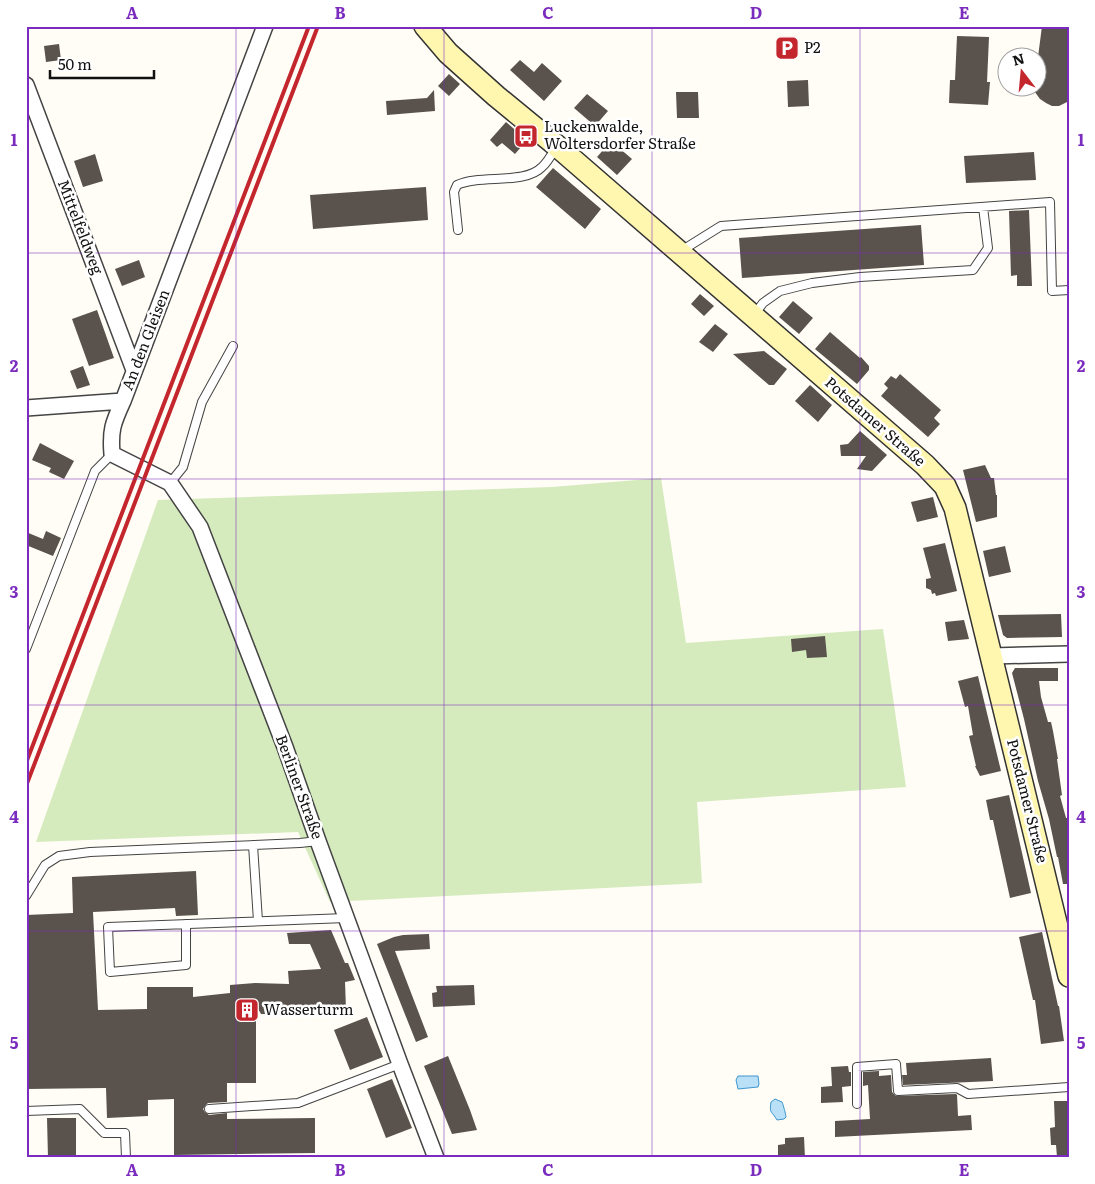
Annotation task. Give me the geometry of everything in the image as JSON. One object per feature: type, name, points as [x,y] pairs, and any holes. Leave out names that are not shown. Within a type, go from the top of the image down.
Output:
[{"type":"street","name":"An den Gleisen","points":[[112,454],[111,438],[114,422],[265,26]]},
{"type":"street","name":"Potsdamer Straße","points":[[425,26],[448,53],[496,96],[680,252],[925,465],[945,486],[955,508],[1069,976]]},
{"type":"street","name":"Mittelfeldweg","points":[[26,85],[134,370]]},
{"type":"street","points":[[26,422],[31,408],[123,401]]},
{"type":"street","name":"Berliner Straße","points":[[112,454],[170,484],[200,527],[285,747],[346,918],[436,1158]]},
{"type":"street","points":[[992,656],[1069,654]]},
{"type":"lane","points":[[458,230],[454,192],[457,185],[466,181],[514,178],[533,173],[542,168],[557,146]]},
{"type":"lane","points":[[680,252],[721,226],[1050,202],[1052,291],[1069,290]]},
{"type":"lane","points":[[753,316],[763,303],[780,291],[812,283],[860,277],[973,270],[988,248],[983,207]]},
{"type":"lane","points":[[170,484],[183,467],[202,402],[232,346]]},
{"type":"lane","points":[[26,649],[95,471],[112,454]]},
{"type":"lane","points":[[26,896],[45,865],[59,856],[90,852],[318,841]]},
{"type":"lane","points":[[253,845],[258,921]]},
{"type":"lane","points":[[186,924],[186,965],[110,972],[108,927],[258,921],[346,918]]},
{"type":"lane","points":[[209,1109],[298,1103],[400,1064]]},
{"type":"lane","points":[[857,1104],[857,1067],[896,1064],[898,1091],[957,1088],[968,1094],[1069,1087]]},
{"type":"lane","points":[[26,1111],[80,1109],[104,1133],[125,1133],[126,1158]]},
{"type":"green space","points":[[661,478],[686,643],[883,629],[906,787],[697,802],[702,883],[330,902],[298,832],[36,842],[158,500],[552,487]]},
{"type":"water","points":[[738,1076],[758,1076],[758,1087],[738,1089],[736,1080]]},
{"type":"water","points":[[775,1099],[782,1102],[786,1116],[784,1119],[777,1120],[771,1112],[771,1102]]},
{"type":"building","points":[[1042,26],[1069,26],[1069,101],[1059,106],[1052,106],[1039,98],[1048,98],[1048,48],[1039,48]]},
{"type":"building","points":[[957,36],[989,37],[987,82],[990,82],[988,105],[949,103],[950,80],[955,80]]},
{"type":"building","points":[[59,44],[61,60],[46,62],[44,46]]},
{"type":"building","points":[[520,60],[534,72],[542,63],[562,81],[544,101],[510,70]]},
{"type":"building","points":[[449,74],[460,84],[449,96],[438,86]]},
{"type":"building","points":[[808,80],[809,106],[788,107],[787,81]]},
{"type":"building","points":[[434,90],[435,111],[387,115],[386,101],[427,98]]},
{"type":"building","points":[[676,92],[698,92],[699,118],[677,118]]},
{"type":"building","points":[[587,94],[608,111],[595,126],[574,108]]},
{"type":"building","points":[[506,122],[527,140],[515,154],[502,143],[497,147],[490,140]]},
{"type":"building","points":[[611,141],[632,159],[617,175],[597,157]]},
{"type":"building","points":[[1034,152],[1036,180],[966,183],[964,156]]},
{"type":"building","points":[[95,154],[103,181],[83,187],[74,161]]},
{"type":"building","points":[[553,168],[601,209],[585,229],[536,187]]},
{"type":"building","points":[[426,187],[428,220],[313,229],[310,195]]},
{"type":"building","points":[[1029,210],[1032,286],[1017,286],[1017,275],[1011,276],[1009,211]]},
{"type":"building","points":[[921,225],[924,265],[742,278],[739,238]]},
{"type":"building","points":[[139,260],[145,277],[122,286],[115,269]]},
{"type":"building","points":[[700,294],[714,306],[704,316],[691,304]]},
{"type":"building","points":[[793,301],[813,318],[799,334],[779,317]]},
{"type":"building","points":[[97,310],[114,358],[89,366],[72,319]]},
{"type":"building","points":[[715,324],[728,334],[713,352],[699,342]]},
{"type":"building","points":[[830,332],[861,357],[869,366],[869,370],[857,384],[815,349]]},
{"type":"building","points":[[764,351],[787,369],[774,385],[769,385],[733,354]]},
{"type":"building","points":[[83,366],[90,385],[77,389],[70,371]]},
{"type":"building","points":[[900,374],[941,410],[934,418],[940,424],[928,437],[881,396],[888,388],[884,384],[891,376],[896,379]]},
{"type":"building","points":[[810,385],[832,405],[818,422],[795,401]]},
{"type":"building","points":[[860,431],[887,455],[872,471],[857,469],[866,456],[841,456],[840,445],[848,444]]},
{"type":"building","points":[[40,443],[74,461],[64,479],[49,472],[51,468],[32,460]]},
{"type":"building","points":[[985,465],[991,478],[994,478],[997,495],[997,517],[976,522],[963,470]]},
{"type":"building","points":[[933,497],[938,517],[917,522],[911,502]]},
{"type":"building","points":[[46,531],[61,538],[53,556],[26,545],[26,532],[43,539]]},
{"type":"building","points":[[945,543],[957,591],[936,596],[935,593],[932,594],[931,590],[926,588],[926,579],[931,578],[923,548]]},
{"type":"building","points":[[1005,546],[1011,572],[989,577],[983,551]]},
{"type":"building","points":[[1061,614],[1062,637],[1007,638],[1003,635],[998,615]]},
{"type":"building","points":[[964,620],[969,639],[948,641],[945,622]]},
{"type":"building","points":[[825,636],[827,657],[807,658],[806,650],[792,652],[791,639]]},
{"type":"building","points":[[1015,668],[1058,668],[1058,681],[1039,681],[1048,722],[1051,722],[1053,731],[1062,795],[1060,796],[1066,818],[1069,818],[1069,884],[1063,884],[1049,819],[1012,673]]},
{"type":"building","points":[[978,676],[1001,771],[980,776],[975,766],[969,736],[973,735],[968,706],[965,707],[958,681]]},
{"type":"building","points":[[1009,795],[1031,893],[1010,898],[993,820],[990,820],[986,800]]},
{"type":"building","points":[[196,871],[198,915],[176,916],[175,908],[93,912],[98,1010],[147,1009],[147,987],[193,987],[193,997],[230,993],[230,985],[255,983],[289,984],[288,971],[321,969],[310,944],[289,944],[287,933],[331,930],[345,963],[348,963],[355,980],[345,982],[346,1009],[307,1010],[307,1015],[261,1014],[256,1005],[256,1083],[227,1083],[227,1102],[208,1103],[203,1109],[209,1115],[227,1113],[227,1119],[315,1118],[315,1153],[174,1155],[174,1099],[148,1100],[148,1116],[107,1118],[106,1088],[26,1089],[26,915],[73,913],[72,877]]},
{"type":"building","points":[[1042,932],[1059,1006],[1064,1041],[1041,1044],[1035,1000],[1033,1000],[1019,937]]},
{"type":"building","points":[[429,934],[430,949],[395,951],[428,1037],[416,1042],[377,944],[403,935]]},
{"type":"building","points":[[474,985],[475,1005],[433,1007],[432,993],[437,992],[436,986]]},
{"type":"building","points":[[367,1017],[383,1057],[350,1070],[334,1030]]},
{"type":"building","points":[[448,1056],[477,1130],[452,1134],[424,1066]]},
{"type":"building","points":[[991,1058],[993,1081],[903,1085],[902,1075],[907,1075],[906,1063]]},
{"type":"building","points":[[848,1066],[849,1072],[851,1072],[851,1086],[842,1087],[843,1102],[821,1103],[821,1087],[832,1086],[831,1067]]},
{"type":"building","points":[[879,1071],[879,1076],[891,1075],[892,1092],[896,1096],[956,1094],[958,1116],[971,1115],[972,1130],[835,1137],[835,1121],[870,1119],[868,1085],[863,1086],[863,1072]]},
{"type":"building","points":[[392,1079],[412,1128],[386,1138],[367,1089]]},
{"type":"building","points":[[1054,1101],[1069,1101],[1069,1158],[1057,1157],[1056,1145],[1051,1145],[1050,1128],[1055,1127]]},
{"type":"building","points":[[47,1118],[76,1118],[76,1158],[48,1158]]},
{"type":"building","points":[[804,1137],[805,1158],[778,1158],[778,1145],[785,1144],[785,1138]]},
{"type":"railway","points":[[26,763],[309,26]]},
{"type":"railway","points":[[26,786],[318,26]]},
{"type":"place","name":"P2","points":[[787,48]]},
{"type":"place","name":"Luckenwalde, Woltersdorfer Straße","points":[[526,136]]},
{"type":"place","name":"Wasserturm","points":[[247,1010]]}]
